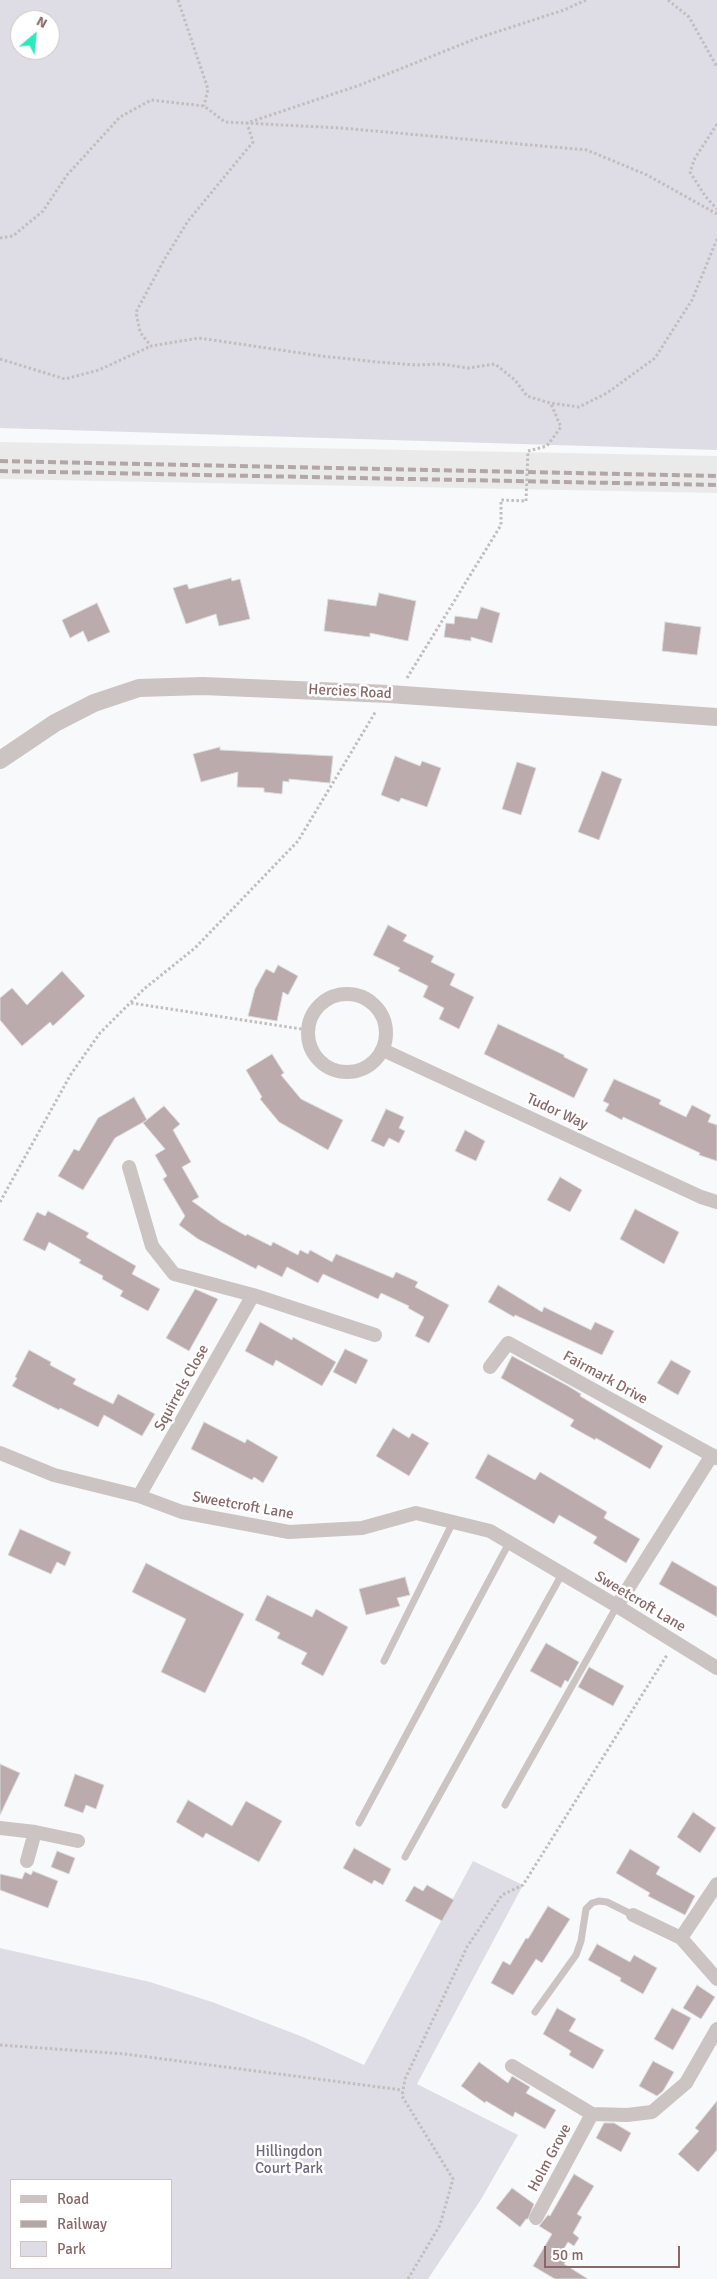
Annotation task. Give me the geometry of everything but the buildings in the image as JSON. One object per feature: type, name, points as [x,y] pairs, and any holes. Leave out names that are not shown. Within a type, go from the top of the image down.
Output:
[{"type":"street","name":"Hercies Road","points":[[0,760],[63,719],[94,703],[139,688],[203,686],[389,694],[717,717]]},
{"type":"street","points":[[345,993],[358,994],[374,1003],[382,1014],[386,1024],[386,1038],[383,1050],[374,1062],[362,1070],[353,1072],[330,1068],[319,1060],[311,1048],[308,1030],[313,1012],[331,996],[345,993]]},
{"type":"street","name":"Tudor Way","points":[[383,1050],[701,1197],[717,1202]]},
{"type":"street","points":[[129,1167],[152,1246],[174,1274],[253,1295],[375,1335]]},
{"type":"street","name":"Squirrels Close","points":[[139,1496],[253,1295]]},
{"type":"street","name":"Fairmark Drive","points":[[490,1367],[508,1343],[714,1457],[617,1606]]},
{"type":"street","name":"Sweetcroft Lane","points":[[0,1453],[54,1475],[139,1496],[182,1512],[289,1532],[362,1528],[416,1513],[490,1531],[717,1668]]},
{"type":"street","points":[[0,1828],[35,1832],[78,1842]]},
{"type":"street","points":[[27,1860],[35,1832]]},
{"type":"street","points":[[682,1938],[717,1884]]},
{"type":"street","points":[[632,1915],[682,1938],[717,1979]]},
{"type":"street","name":"Holm Grove","points":[[512,2066],[592,2114],[627,2115],[652,2112],[686,2083],[717,2029]]},
{"type":"street","name":"Holm Grove","points":[[536,2218],[592,2114]]},
{"type":"lane","points":[[384,1661],[453,1522]]},
{"type":"lane","points":[[359,1823],[509,1543]]},
{"type":"lane","points":[[405,1857],[562,1574]]},
{"type":"lane","points":[[505,1805],[617,1606]]},
{"type":"lane","points":[[535,2012],[576,1955],[581,1941],[586,1909],[592,1903],[599,1901],[607,1902],[632,1915]]},
{"type":"path","points":[[178,0],[208,89],[204,106]]},
{"type":"path","points":[[246,123],[360,85],[475,39],[564,10],[586,0]]},
{"type":"path","points":[[668,0],[689,17],[717,67]]},
{"type":"path","points":[[0,238],[13,236],[44,211],[67,175],[120,117],[151,100],[204,106],[225,122],[350,129],[587,150],[648,175],[717,214]]},
{"type":"path","points":[[151,346],[140,332],[136,312],[146,291],[188,221],[253,142],[246,123]]},
{"type":"path","points":[[717,124],[695,158],[690,172],[704,196],[717,209]]},
{"type":"path","points":[[0,360],[65,379],[99,370],[151,346],[199,338],[321,356],[378,362],[415,365],[441,364],[468,368],[495,364],[515,380],[526,396],[550,403],[579,407],[607,393],[655,358],[692,300],[717,239]]},
{"type":"path","points":[[0,1202],[71,1074],[100,1033],[144,989],[195,948],[298,840],[373,715],[389,694],[406,680],[501,526],[501,500],[526,501],[528,451],[547,446],[561,427],[550,403]]},
{"type":"path","points":[[131,1003],[308,1030]]},
{"type":"path","points":[[408,2279],[440,2225],[452,2179],[402,2096],[402,2090],[410,2070],[468,1946],[502,1895],[523,1885],[675,1642]]},
{"type":"path","points":[[0,2045],[125,2054],[402,2090]]},
{"type":"shaded area","points":[[0,442],[717,456],[717,493],[0,479]]},
{"type":"green space","points":[[0,0],[717,0],[717,450],[0,428]]},
{"type":"green space","name":"Hillingdon Court Park","points":[[473,1861],[523,1885],[417,2084],[518,2135],[480,2201],[428,2279],[0,2279],[0,1948],[150,1982],[212,2002],[303,2037],[364,2065]]},
{"type":"railway","points":[[0,461],[717,476]]},
{"type":"railway","points":[[0,471],[717,485]]}]
